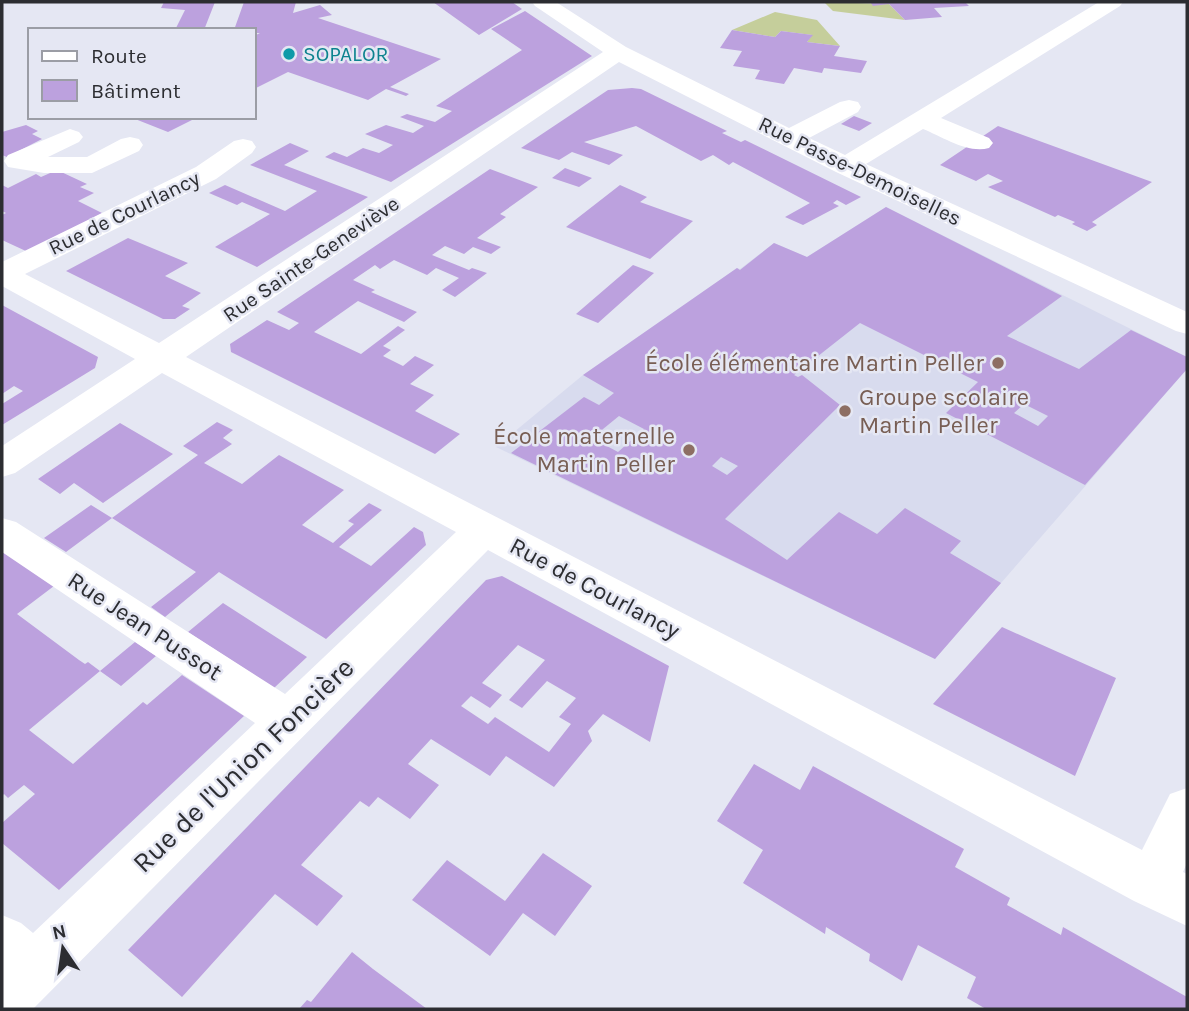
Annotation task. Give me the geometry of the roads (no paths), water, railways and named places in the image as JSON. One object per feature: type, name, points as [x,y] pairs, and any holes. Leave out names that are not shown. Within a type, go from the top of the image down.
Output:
[{"type":"street","name":"Rue Passe-Demoiselles","points":[[542,2],[618,52],[845,166],[1187,324]]},
{"type":"street","points":[[845,166],[1104,3]]},
{"type":"street","name":"Rue Sainte-Geneviève","points":[[2,464],[618,52]]},
{"type":"street","points":[[790,138],[849,107]]},
{"type":"street","points":[[920,119],[980,143]]},
{"type":"street","points":[[9,162],[70,137]]},
{"type":"street","points":[[9,162],[92,165],[130,145]]},
{"type":"street","name":"Rue de Courlancy","points":[[2,274],[206,173],[243,147]]},
{"type":"street","name":"Rue de Courlancy","points":[[2,274],[1170,892]]},
{"type":"street","name":"Rue de l'Union Foncière","points":[[12,971],[288,720],[484,529]]},
{"type":"street","name":"Rue Jean Pussot","points":[[2,532],[288,720]]},
{"type":"street","points":[[1170,892],[1187,810]]},
{"type":"place","name":"SOPALOR","points":[[289,54]]},
{"type":"place","name":"École élémentaire Martin Peller","points":[[998,363]]},
{"type":"place","name":"Groupe scolaire Martin Peller","points":[[845,411]]},
{"type":"place","name":"École maternelle Martin Peller","points":[[689,450]]}]
